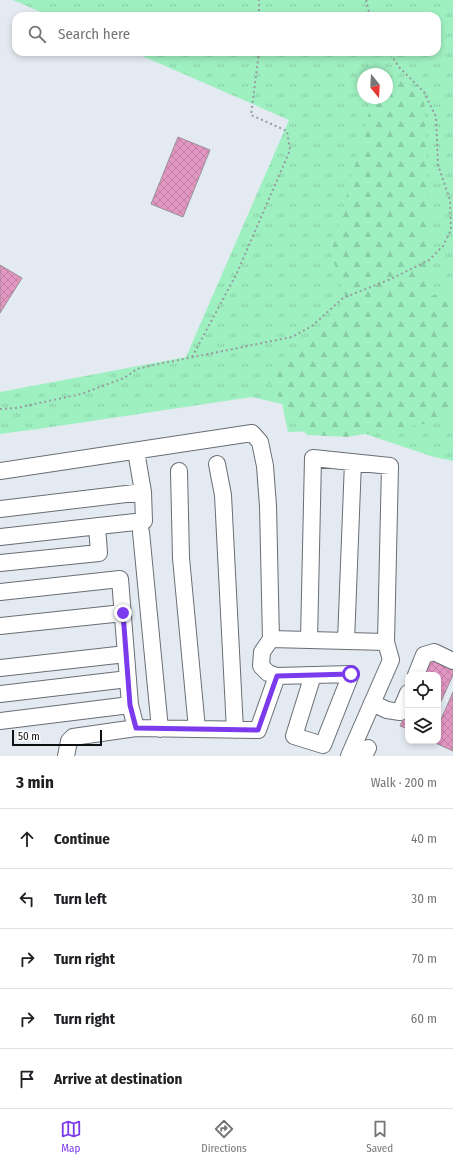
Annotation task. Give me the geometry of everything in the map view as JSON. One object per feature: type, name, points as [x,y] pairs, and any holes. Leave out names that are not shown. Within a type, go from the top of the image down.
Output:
[{"type":"lane","points":[[0,471],[252,433],[260,442],[265,466],[268,506],[271,639],[262,652],[261,666],[268,673],[277,676],[313,675],[351,674],[322,745],[294,736],[313,675]]},
{"type":"lane","points":[[0,537],[144,521],[143,492],[136,450]]},
{"type":"lane","points":[[309,640],[313,458],[390,466],[386,642],[391,660],[349,756]]},
{"type":"lane","points":[[346,641],[353,462]]},
{"type":"lane","points":[[217,464],[223,495],[235,730]]},
{"type":"lane","points":[[179,472],[181,558],[197,729]]},
{"type":"lane","points":[[0,509],[143,492]]},
{"type":"lane","points":[[0,563],[99,553],[97,526]]},
{"type":"lane","points":[[141,532],[160,728]]},
{"type":"lane","points":[[0,592],[120,579],[130,705],[136,728]]},
{"type":"lane","points":[[0,626],[123,613]]},
{"type":"lane","points":[[271,639],[386,642]]},
{"type":"lane","points":[[417,672],[424,655],[434,652],[453,661]]},
{"type":"lane","points":[[0,668],[126,654]]},
{"type":"lane","points":[[66,756],[69,741],[73,737],[136,728],[258,730],[277,676]]},
{"type":"lane","points":[[0,694],[128,679]]},
{"type":"lane","points":[[372,703],[387,710],[400,712],[405,700]]},
{"type":"lane","points":[[0,721],[130,705]]},
{"type":"path","points":[[259,0],[259,12]]},
{"type":"path","points":[[366,0],[369,12]]},
{"type":"path","points":[[192,357],[237,273],[290,150],[287,131],[251,116],[258,56]]},
{"type":"path","points":[[0,408],[16,408],[80,394],[107,386],[124,378],[137,369],[292,337],[312,326],[342,298],[391,279],[429,260],[443,246],[451,230],[450,200],[438,165],[436,117],[424,92],[399,67],[392,56]]},
{"type":"green space","points":[[13,0],[453,0],[453,461],[434,457],[353,430],[288,432],[282,404],[252,397],[0,434],[0,392],[186,357],[289,120],[142,56],[441,56],[441,12],[41,12]]},
{"type":"green space","points":[[393,77],[424,92],[431,296],[453,289],[453,419],[347,437],[307,435],[267,379],[346,300],[331,253],[371,104],[393,104]]},
{"type":"building","points":[[178,137],[210,150],[183,217],[151,204]]},
{"type":"building","points":[[0,265],[22,278],[0,313]]},
{"type":"building","points":[[430,659],[453,669],[453,675],[441,701],[441,672],[424,672]]},
{"type":"building","points":[[453,692],[453,751],[438,744],[441,744],[441,719]]},
{"type":"building","points":[[405,715],[405,728],[400,726]]},
{"type":"route","points":[[123,613],[130,705],[136,728],[258,730],[277,676],[351,674]]}]
